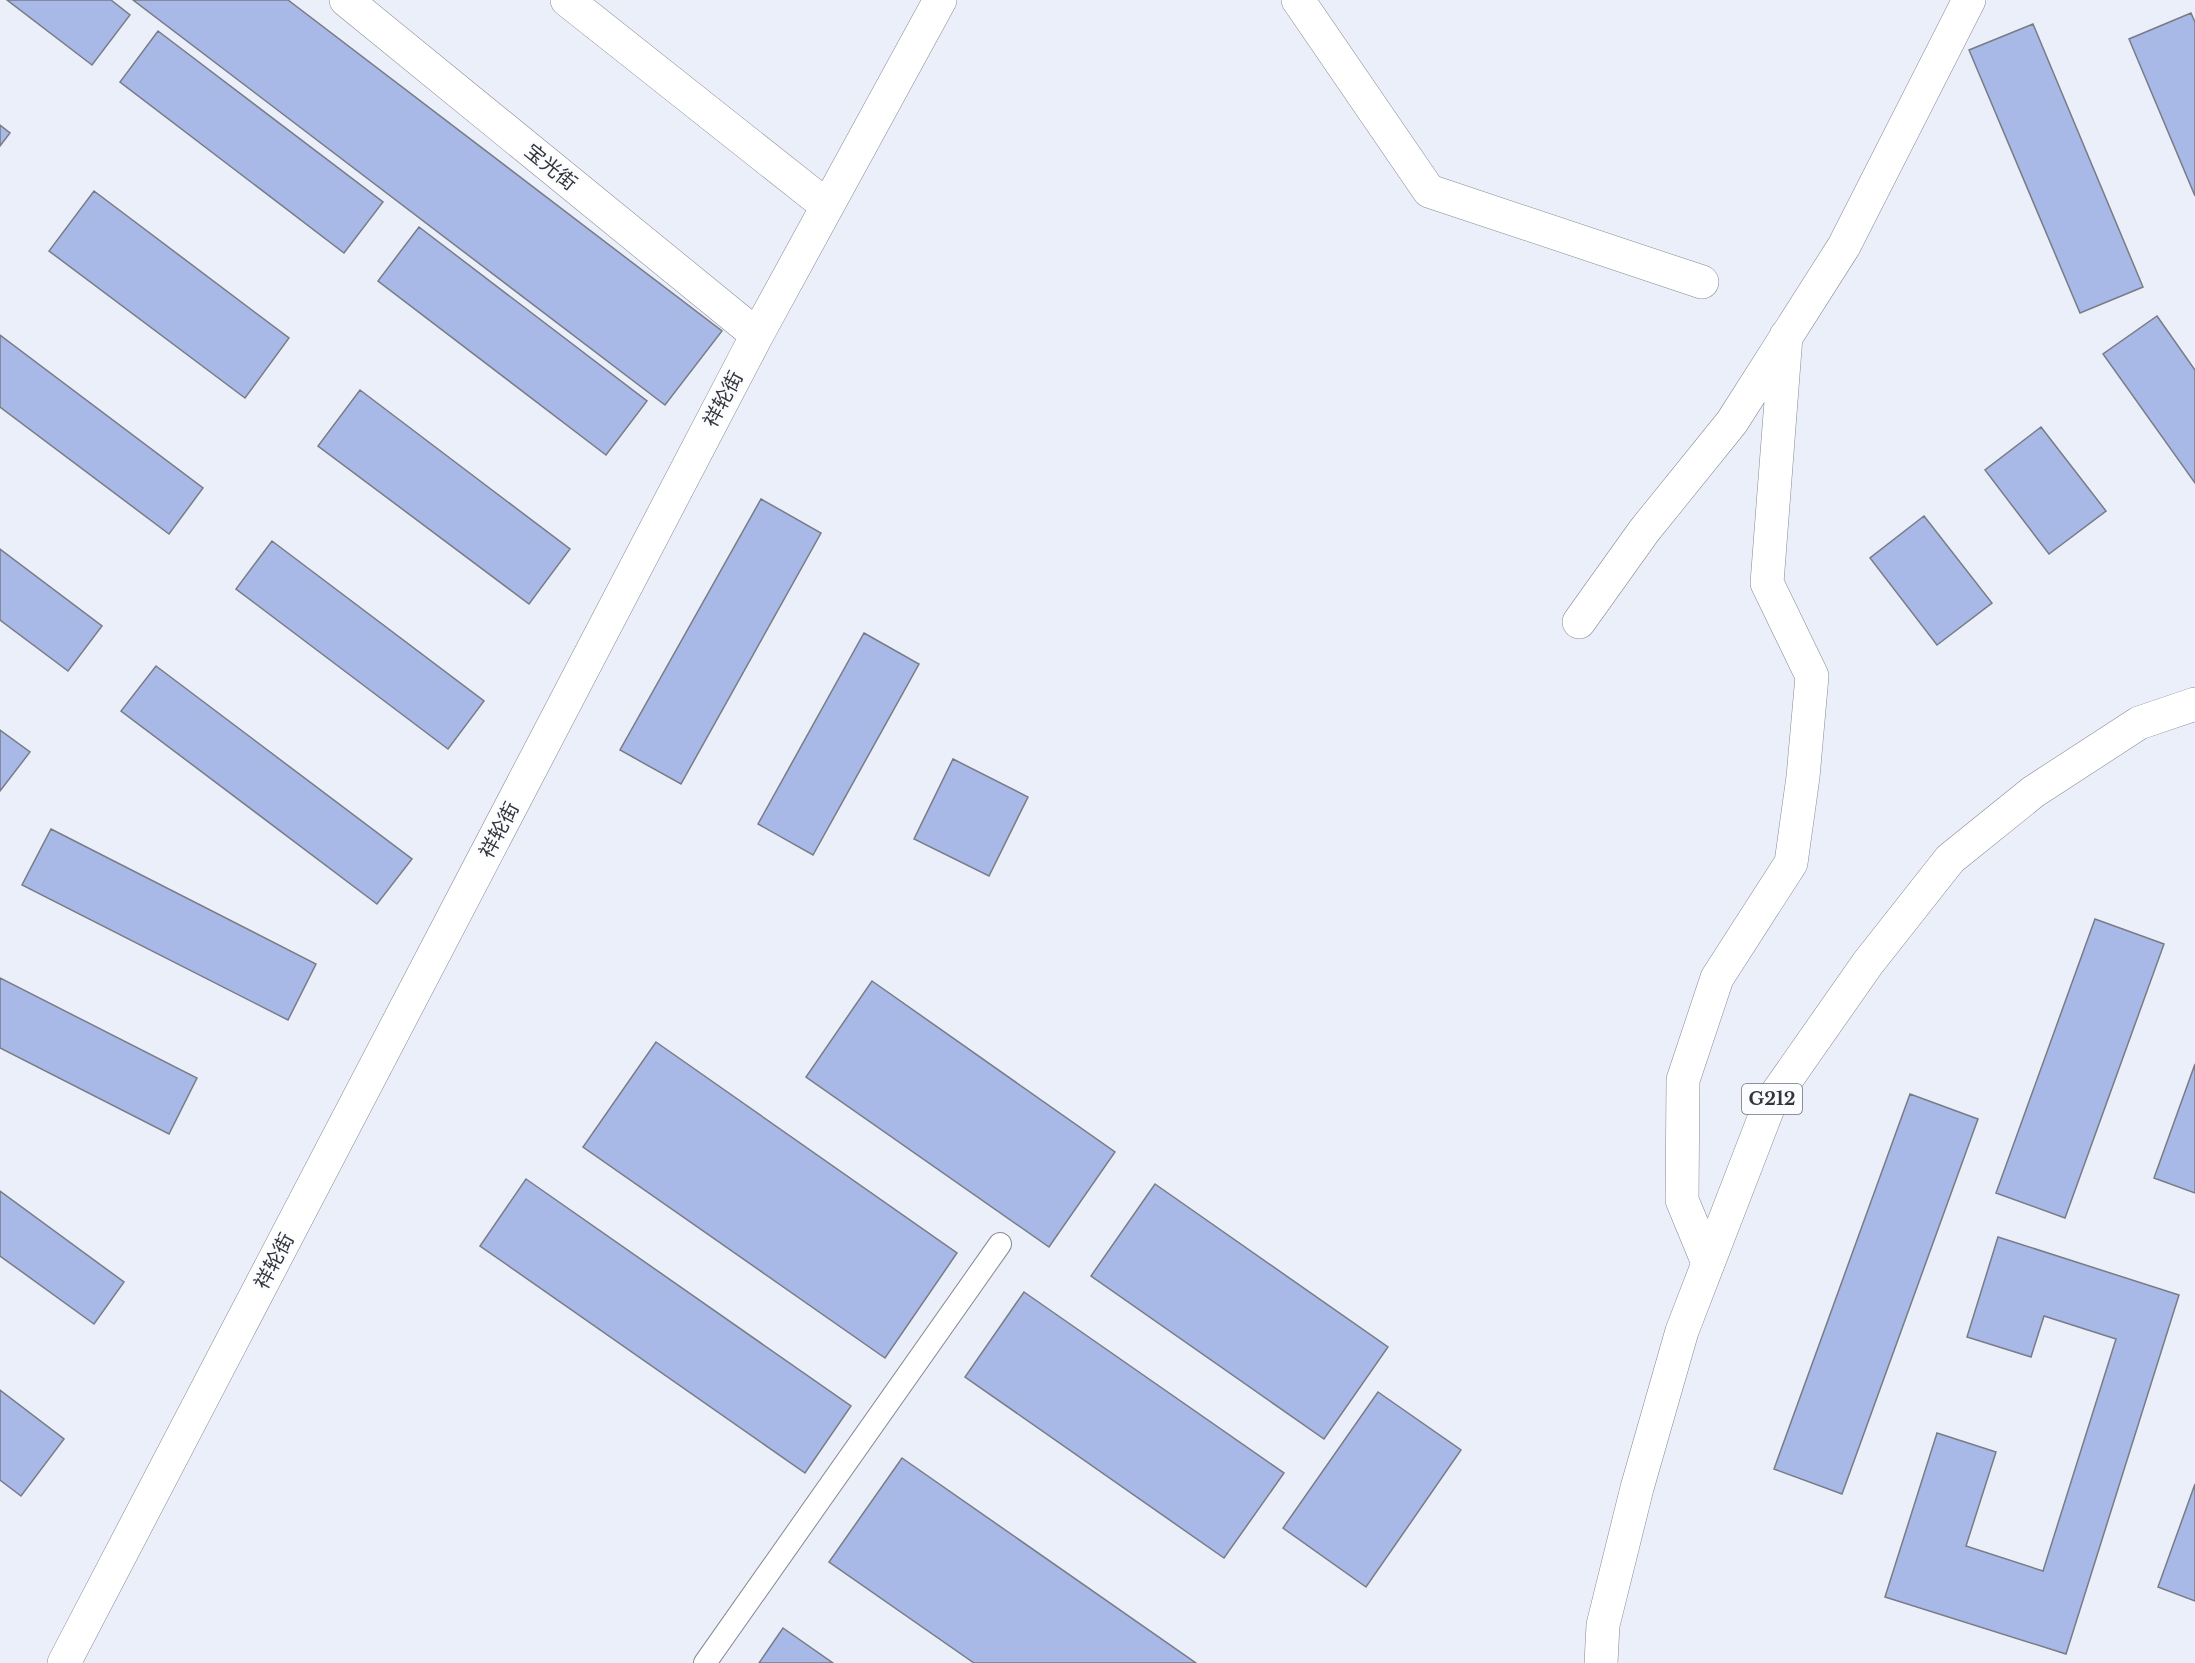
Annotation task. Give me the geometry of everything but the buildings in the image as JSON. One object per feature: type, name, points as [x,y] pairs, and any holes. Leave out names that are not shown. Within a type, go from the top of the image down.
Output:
[{"type":"main road","name":"宝光街","points":[[346,0],[757,335]]},
{"type":"main road","points":[[567,0],[827,206]]},
{"type":"main road","name":"祥轮街","points":[[64,1663],[757,335],[940,0]]},
{"type":"main road","points":[[1298,0],[1430,191],[1702,282]]},
{"type":"main road","points":[[1579,622],[1644,531],[1732,422],[1844,246],[1970,0]]},
{"type":"main road","points":[[1708,1263],[1682,1200],[1683,1080],[1717,978],[1791,863],[1803,777],[1811,688],[1812,676],[1767,583],[1786,336]]},
{"type":"main road","name":"G212","points":[[1601,1663],[1603,1625],[1637,1488],[1682,1331],[1770,1103],[1868,963],[1950,859],[2033,792],[2139,723],[2195,704]]},
{"type":"lane","points":[[705,1663],[1000,1244]]}]
